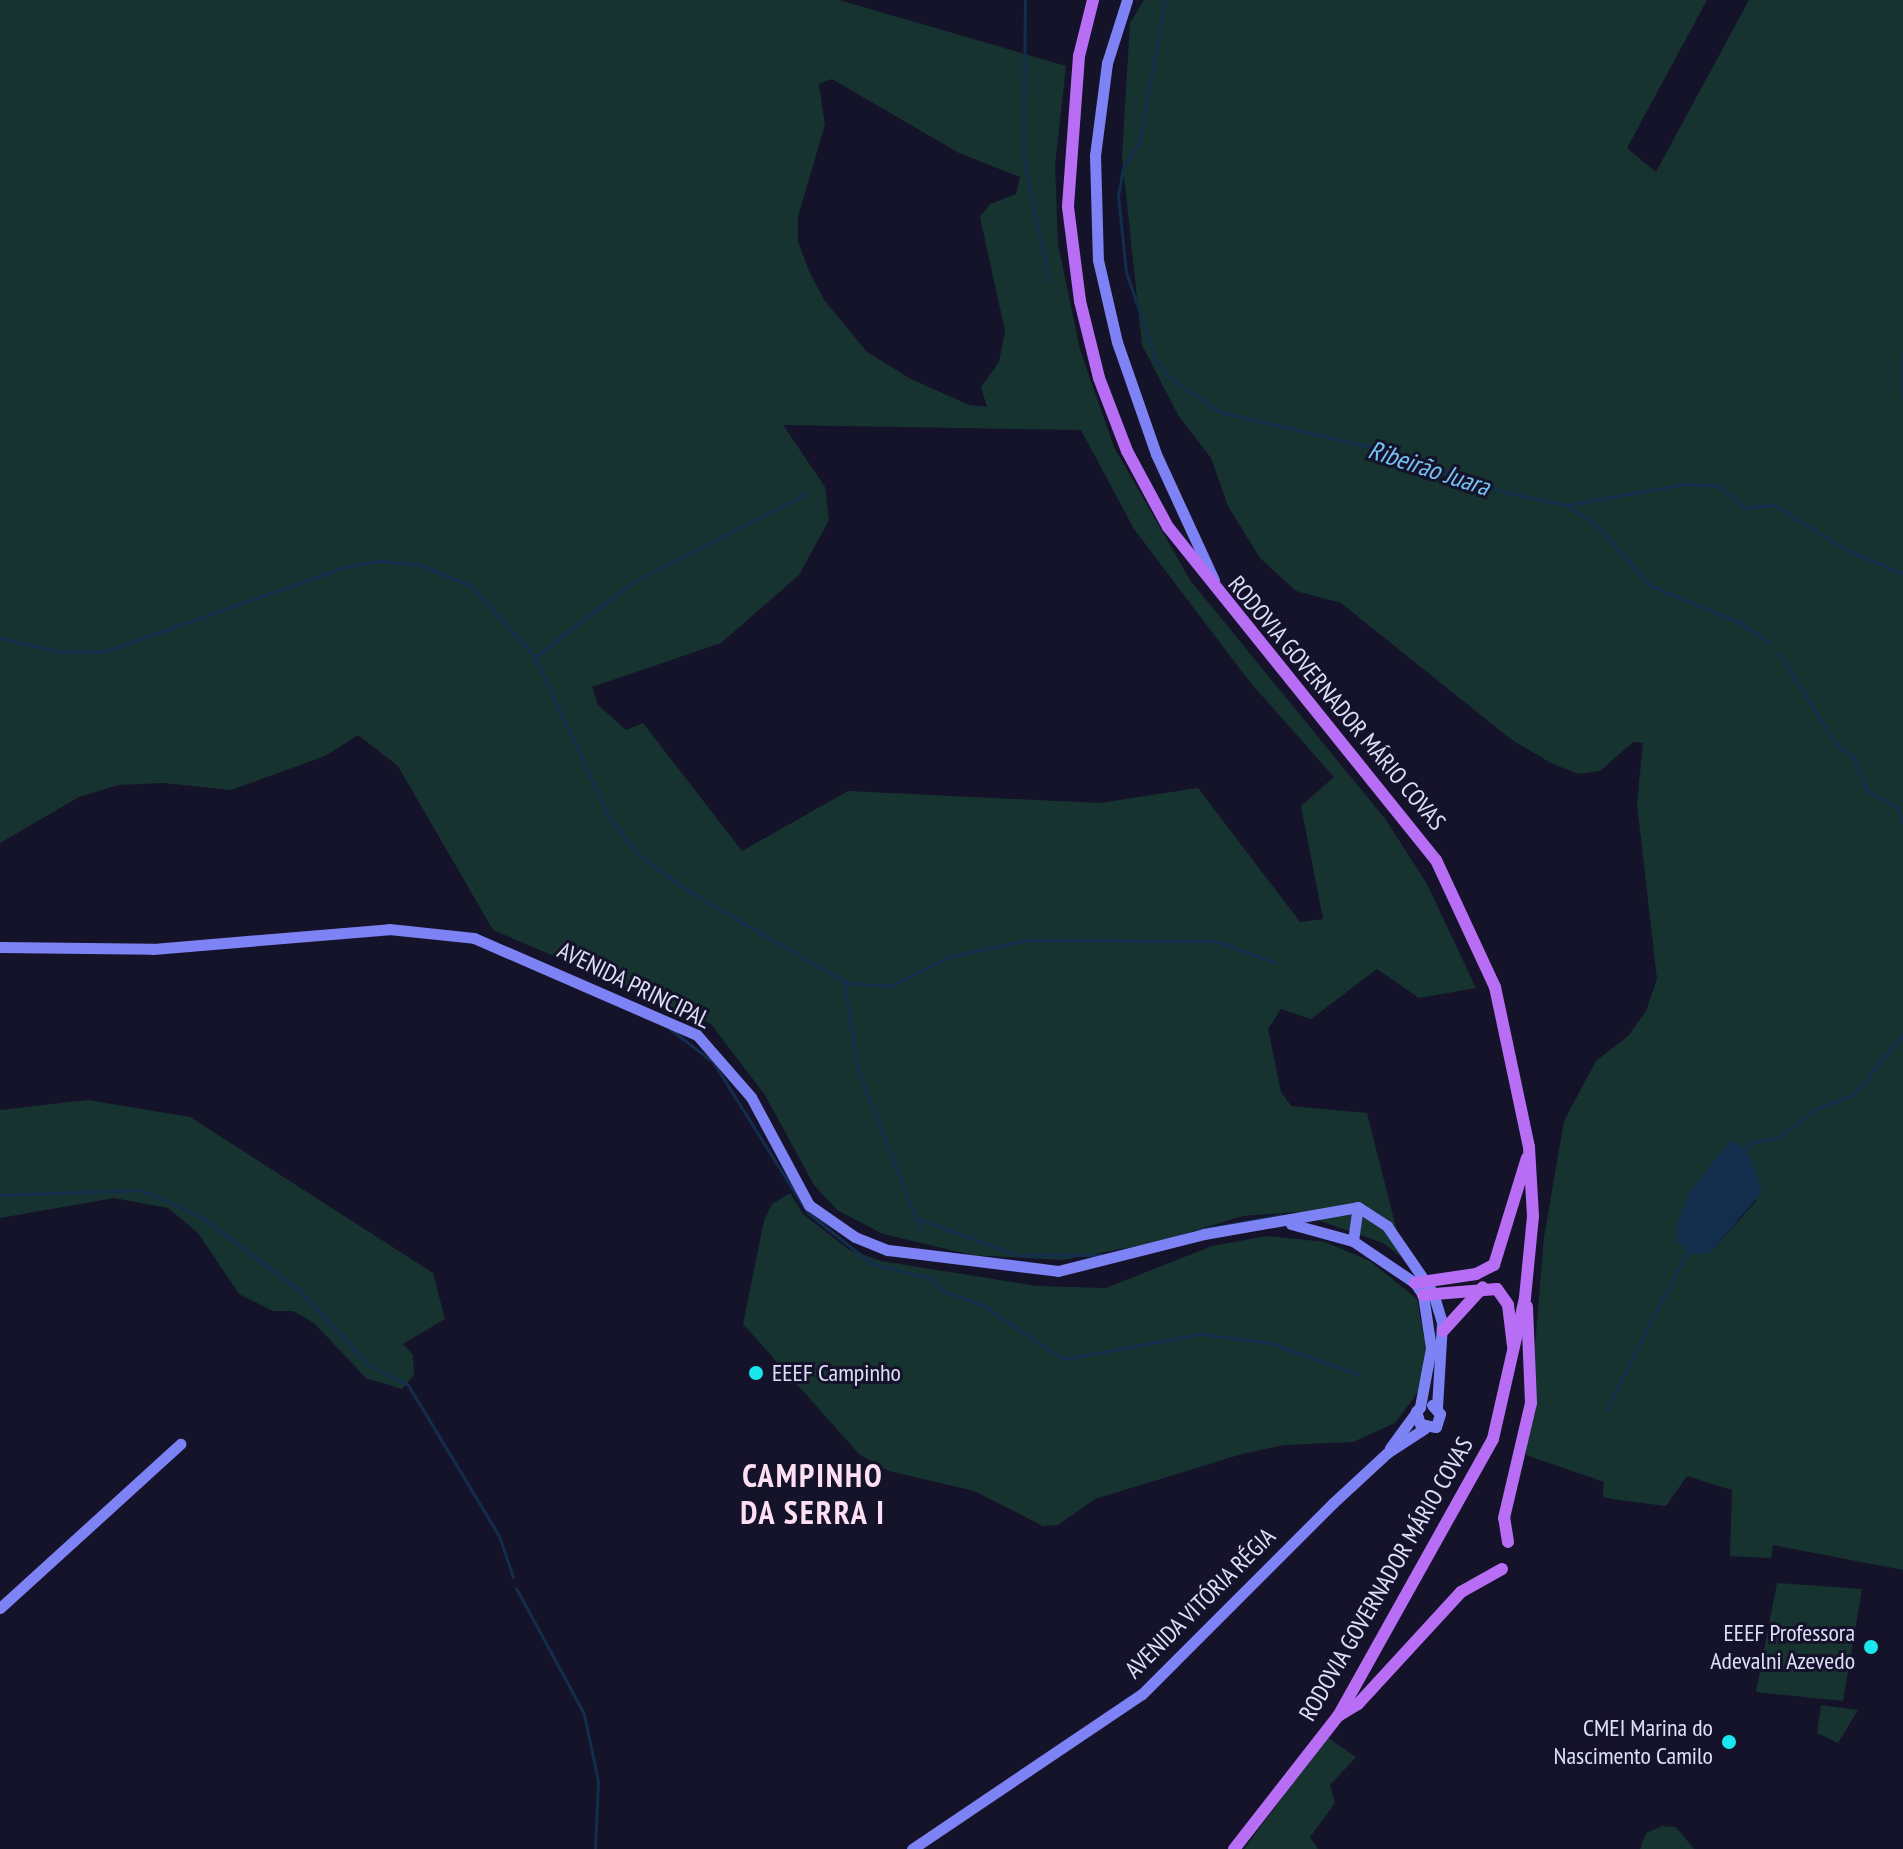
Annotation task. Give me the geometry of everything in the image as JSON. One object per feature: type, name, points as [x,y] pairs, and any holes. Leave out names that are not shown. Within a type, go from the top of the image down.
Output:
[{"type":"main road","name":"RODOVIA GOVERNADOR MÁRIO COVAS","points":[[1093,0],[1079,56],[1068,207],[1088,342],[1145,488],[1226,605],[1358,755],[1436,860],[1495,987],[1529,1147],[1533,1216],[1525,1298],[1514,1357],[1483,1460],[1338,1716],[1234,1849]]},
{"type":"main road","points":[[1421,1281],[1476,1274],[1494,1265],[1529,1147]]},
{"type":"main road","points":[[1428,1294],[1483,1287],[1503,1294],[1514,1357]]},
{"type":"main road","points":[[1443,1331],[1483,1287]]},
{"type":"main road","points":[[1508,1542],[1504,1518],[1533,1378],[1525,1298]]},
{"type":"main road","points":[[1338,1716],[1358,1704],[1461,1592],[1502,1569]]},
{"type":"street","points":[[1127,0],[1107,63],[1095,155],[1098,260],[1117,342],[1156,454],[1226,605]]},
{"type":"street","name":"AVENIDA PRINCIPAL","points":[[0,947],[153,949],[389,929],[474,938],[697,1035],[751,1097],[809,1205],[855,1237],[888,1250],[1058,1271],[1222,1230],[1290,1224],[1358,1207]]},
{"type":"street","points":[[1353,1241],[1358,1207],[1387,1226],[1428,1294],[1443,1331],[1437,1408],[1439,1423],[1425,1428],[1418,1409],[1431,1348],[1428,1294]]},
{"type":"street","name":"AVENIDA PRINCIPAL","points":[[1290,1224],[1353,1241],[1421,1281]]},
{"type":"street","points":[[1418,1409],[1437,1408]]},
{"type":"street","name":"AVENIDA VITÓRIA RÉGIA","points":[[912,1849],[1142,1694],[1387,1453],[1418,1409]]},
{"type":"street","name":"AVENIDA VITÓRIA RÉGIA","points":[[1387,1453],[1425,1428]]},
{"type":"street","points":[[0,1608],[180,1444]]},
{"type":"green space","points":[[0,0],[839,0],[1066,66],[1055,165],[1058,244],[1080,350],[1114,447],[1190,580],[1386,820],[1427,884],[1476,988],[1419,998],[1377,969],[1311,1019],[1281,1009],[1268,1029],[1281,1092],[1291,1106],[1367,1113],[1404,1259],[1383,1243],[1295,1212],[1243,1216],[1158,1242],[1062,1260],[972,1255],[883,1234],[837,1210],[814,1185],[765,1095],[711,1024],[493,930],[398,766],[358,735],[325,756],[231,790],[163,783],[118,785],[79,797],[0,843]],"holes":[[[832,79],[959,153],[1020,177],[1016,194],[990,204],[980,217],[1005,331],[999,362],[981,387],[987,407],[969,405],[911,379],[867,352],[824,300],[809,271],[798,242],[798,216],[825,125],[819,84]],[[783,425],[1081,430],[1134,529],[1249,681],[1334,777],[1301,806],[1323,919],[1300,922],[1198,788],[1099,803],[848,791],[742,851],[643,723],[626,730],[598,705],[592,687],[721,643],[799,575],[829,520],[825,487]]]},
{"type":"green space","points":[[1144,0],[1707,0],[1627,148],[1656,172],[1749,0],[1903,0],[1903,1570],[1773,1545],[1771,1558],[1730,1556],[1732,1490],[1687,1476],[1666,1506],[1618,1500],[1603,1497],[1604,1482],[1526,1455],[1544,1237],[1564,1121],[1596,1061],[1628,1036],[1646,1011],[1657,979],[1637,804],[1643,743],[1633,742],[1600,771],[1578,774],[1551,763],[1512,740],[1341,603],[1296,591],[1260,558],[1228,506],[1211,458],[1178,415],[1142,345],[1122,157],[1130,23]],"holes":[[[1717,1162],[1757,1200],[1710,1253],[1690,1192]]]},
{"type":"green space","points":[[88,1100],[190,1117],[433,1273],[445,1319],[403,1344],[413,1355],[414,1375],[402,1389],[366,1378],[314,1323],[293,1311],[273,1311],[239,1294],[198,1233],[168,1208],[114,1198],[0,1218],[0,1110]]},
{"type":"green space","points":[[790,1193],[803,1214],[848,1249],[881,1261],[1037,1286],[1106,1288],[1212,1246],[1267,1236],[1325,1242],[1370,1261],[1417,1299],[1427,1355],[1418,1392],[1395,1423],[1353,1442],[1284,1445],[1242,1454],[1095,1499],[1058,1525],[1043,1526],[974,1491],[889,1471],[860,1455],[743,1324],[764,1221],[772,1204]]},
{"type":"green space","points":[[1777,1583],[1862,1589],[1843,1701],[1756,1692]]},
{"type":"green space","points":[[1821,1705],[1858,1710],[1838,1743],[1817,1733]]},
{"type":"green space","points":[[1327,1737],[1356,1757],[1330,1785],[1335,1803],[1310,1837],[1318,1849],[1244,1849]]},
{"type":"green space","points":[[1662,1826],[1676,1827],[1694,1849],[1640,1849],[1646,1833]]},
{"type":"water","points":[[1729,1142],[1738,1143],[1752,1161],[1762,1192],[1710,1253],[1691,1255],[1677,1241],[1676,1227],[1690,1192]]},
{"type":"waterway","name":"Ribeirão Juara","points":[[1025,0],[1023,156],[1049,281]]},
{"type":"waterway","name":"Ribeirão Juara","points":[[1165,0],[1139,143],[1123,168],[1118,195],[1126,272],[1156,360],[1169,377],[1220,412],[1392,452],[1508,493],[1566,505],[1595,524],[1651,586],[1741,623],[1769,643]]},
{"type":"waterway","points":[[1903,355],[1903,396]]},
{"type":"waterway","points":[[1566,505],[1684,484],[1718,485],[1744,508],[1774,505],[1843,548],[1903,574]]},
{"type":"waterway","points":[[535,657],[630,584],[807,493]]},
{"type":"waterway","points":[[0,638],[61,652],[106,651],[345,567],[378,561],[421,565],[471,586],[535,657],[610,819],[638,854],[690,892],[847,983],[890,986],[948,957],[1026,940],[1215,941],[1274,962]]},
{"type":"waterway","name":"Ribeirão Juara","points":[[1779,654],[1837,745],[1853,756],[1867,790],[1897,807],[1903,822]]},
{"type":"waterway","points":[[844,981],[858,1070],[921,1231]]},
{"type":"waterway","points":[[670,1029],[713,1062],[807,1212],[872,1264],[933,1279],[941,1290],[982,1305],[1063,1359],[1201,1334],[1270,1343],[1360,1375]]},
{"type":"waterway","points":[[1744,1153],[1750,1143],[1779,1137],[1816,1109],[1853,1095],[1903,1035]]},
{"type":"waterway","points":[[0,1195],[141,1190],[202,1217],[299,1290],[368,1364],[408,1385],[499,1536],[513,1577]]},
{"type":"waterway","points":[[1198,1230],[1281,1215]]},
{"type":"waterway","points":[[916,1218],[1017,1255],[1102,1255]]},
{"type":"waterway","points":[[1606,1410],[1688,1250]]},
{"type":"waterway","points":[[516,1588],[584,1714],[598,1781],[595,1849]]},
{"type":"place","name":"EEEF Campinho","points":[[756,1373]]},
{"type":"place","name":"EEEF Professora Adevalni Azevedo","points":[[1871,1647]]},
{"type":"place","name":"CMEI Marina do Nascimento Camilo","points":[[1729,1742]]},
{"type":"district","name":"CAMPINHO DA SERRA I","points":[[813,1494]]}]
